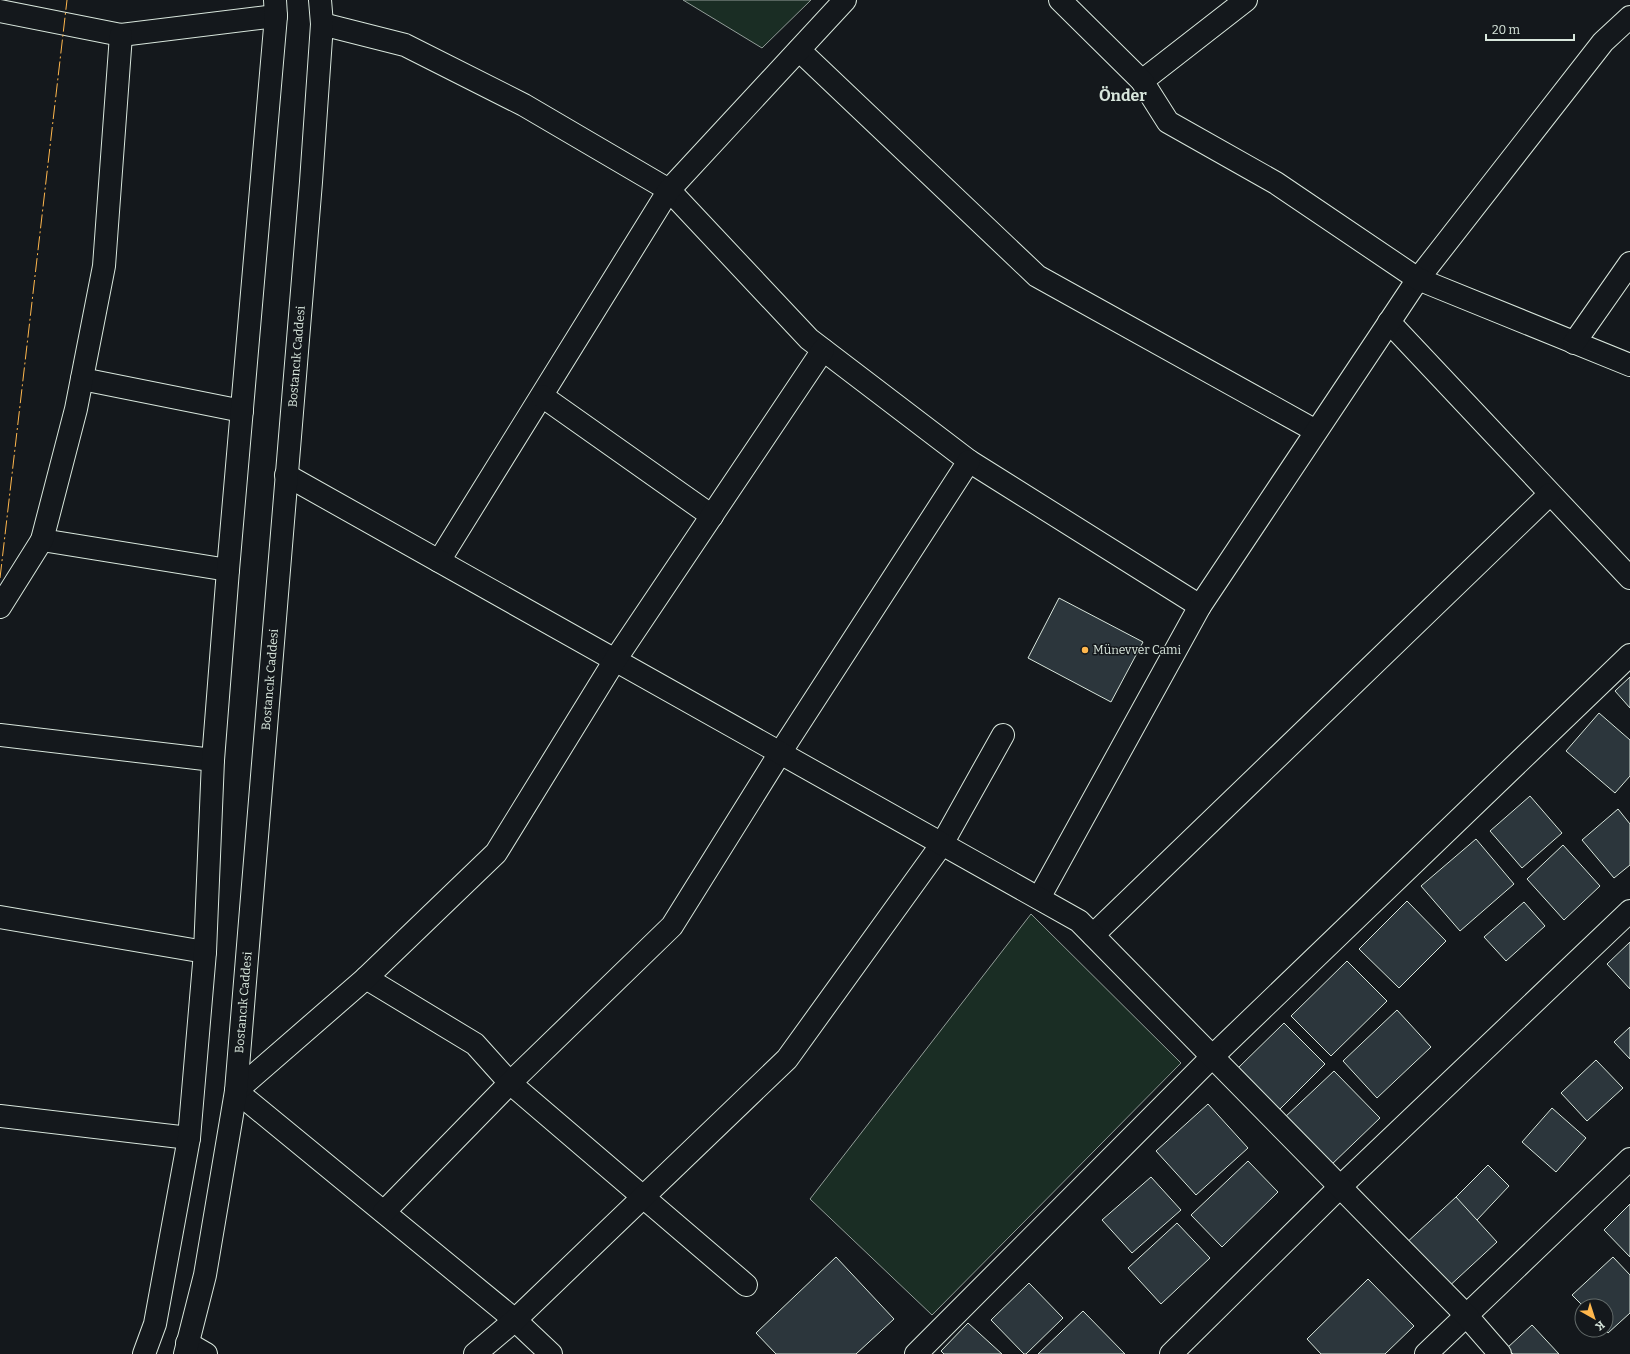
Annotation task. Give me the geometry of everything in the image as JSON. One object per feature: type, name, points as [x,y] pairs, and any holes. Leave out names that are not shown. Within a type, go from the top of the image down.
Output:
[{"type":"street","name":"Bostancık Caddesi","points":[[193,1350],[236,1091],[311,182],[322,24],[320,0]]},
{"type":"street","points":[[439,562],[669,190],[845,0]]},
{"type":"street","points":[[1060,0],[1142,81],[1168,122],[1276,183],[1418,279],[1630,365]]},
{"type":"street","points":[[1142,81],[1246,0]]},
{"type":"street","points":[[0,11],[121,35],[276,8],[213,760],[205,952],[189,1138],[155,1324],[144,1354]]},
{"type":"street","points":[[1039,898],[1200,606],[1389,322],[1418,279],[1603,42],[1630,17]]},
{"type":"street","points":[[322,24],[405,45],[524,105],[669,190],[809,339],[823,350],[969,461],[1200,606]]},
{"type":"street","points":[[0,607],[42,540],[76,409],[104,266],[121,35]]},
{"type":"street","points":[[799,50],[1037,276],[1316,431]]},
{"type":"street","points":[[1574,343],[1630,263]]},
{"type":"street","points":[[1389,322],[1630,578]]},
{"type":"street","points":[[551,1354],[515,1320],[236,1091],[366,978],[496,853],[615,660],[823,350]]},
{"type":"street","points":[[82,379],[242,411]]},
{"type":"street","points":[[542,396],[712,516]]},
{"type":"street","points":[[384,1212],[510,1083],[672,926],[780,753],[969,461]]},
{"type":"street","points":[[286,475],[1079,921],[1466,1315],[1500,1354]]},
{"type":"street","points":[[1093,935],[1550,494]]},
{"type":"street","points":[[42,540],[228,570]]},
{"type":"street","points":[[916,1354],[1212,1056],[1630,655]]},
{"type":"street","points":[[0,735],[213,760]]},
{"type":"street","points":[[475,1354],[515,1320],[787,1059],[942,844],[1003,735]]},
{"type":"street","points":[[1171,1354],[1340,1187],[1630,911]]},
{"type":"street","points":[[0,917],[205,952]]},
{"type":"street","points":[[366,978],[475,1044],[510,1083],[746,1285]]},
{"type":"street","points":[[0,1116],[189,1138]]},
{"type":"street","points":[[1426,1354],[1630,1159]]},
{"type":"green space","points":[[683,0],[811,0],[762,48]]},
{"type":"green space","points":[[1031,914],[1181,1063],[932,1315],[810,1199]]},
{"type":"building","name":"Münevver Cami","points":[[1059,598],[1143,642],[1111,702],[1028,658]]},
{"type":"building","points":[[1630,677],[1630,708],[1615,691]]},
{"type":"building","points":[[1599,713],[1630,740],[1630,776],[1615,793],[1566,751]]},
{"type":"building","points":[[1530,796],[1562,833],[1522,868],[1490,831]]},
{"type":"building","points":[[1618,809],[1630,824],[1630,865],[1614,878],[1582,840]]},
{"type":"building","points":[[1476,839],[1514,884],[1460,931],[1421,886]]},
{"type":"building","points":[[1563,845],[1600,886],[1564,920],[1527,879]]},
{"type":"building","points":[[1407,901],[1446,941],[1399,988],[1359,949]]},
{"type":"building","points":[[1524,902],[1545,926],[1506,961],[1484,937]]},
{"type":"building","points":[[1630,942],[1630,989],[1607,964]]},
{"type":"building","points":[[1347,961],[1387,1001],[1331,1056],[1291,1016]]},
{"type":"building","points":[[1397,1010],[1431,1047],[1377,1098],[1343,1061]]},
{"type":"building","points":[[1284,1023],[1325,1064],[1277,1112],[1236,1070]]},
{"type":"building","points":[[1630,1027],[1630,1059],[1614,1042]]},
{"type":"building","points":[[1596,1060],[1623,1088],[1587,1121],[1561,1093]]},
{"type":"building","points":[[1334,1071],[1380,1118],[1329,1167],[1283,1119]]},
{"type":"building","points":[[1208,1104],[1248,1148],[1196,1195],[1156,1151]]},
{"type":"building","points":[[1552,1108],[1586,1138],[1556,1172],[1522,1142]]},
{"type":"building","points":[[1248,1161],[1278,1192],[1222,1247],[1191,1215]]},
{"type":"building","points":[[1488,1165],[1509,1186],[1477,1220],[1455,1198]]},
{"type":"building","points":[[1151,1177],[1181,1210],[1132,1253],[1102,1220]]},
{"type":"building","points":[[1456,1197],[1497,1242],[1445,1290],[1404,1245]]},
{"type":"building","points":[[1630,1204],[1630,1257],[1604,1230]]},
{"type":"building","points":[[1177,1223],[1210,1258],[1161,1304],[1128,1268]]},
{"type":"building","points":[[836,1257],[894,1319],[856,1354],[776,1354],[756,1333]]},
{"type":"building","points":[[1613,1257],[1630,1275],[1630,1313],[1614,1328],[1614,1298],[1575,1298],[1572,1295]]},
{"type":"building","points":[[1368,1279],[1414,1326],[1385,1354],[1321,1354],[1307,1339]]},
{"type":"building","points":[[1029,1283],[1063,1318],[1026,1354],[1024,1354],[991,1320]]},
{"type":"building","points":[[1083,1311],[1125,1354],[1038,1354]]},
{"type":"building","points":[[968,1323],[1002,1354],[944,1354],[941,1351]]},
{"type":"building","points":[[1532,1325],[1559,1354],[1513,1354],[1507,1348]]},
{"type":"power","points":[[0,578],[67,0]]},
{"type":"place","name":"Münevver Cami","points":[[1085,650]]},
{"type":"district","name":"Önder","points":[[1123,95]]}]
